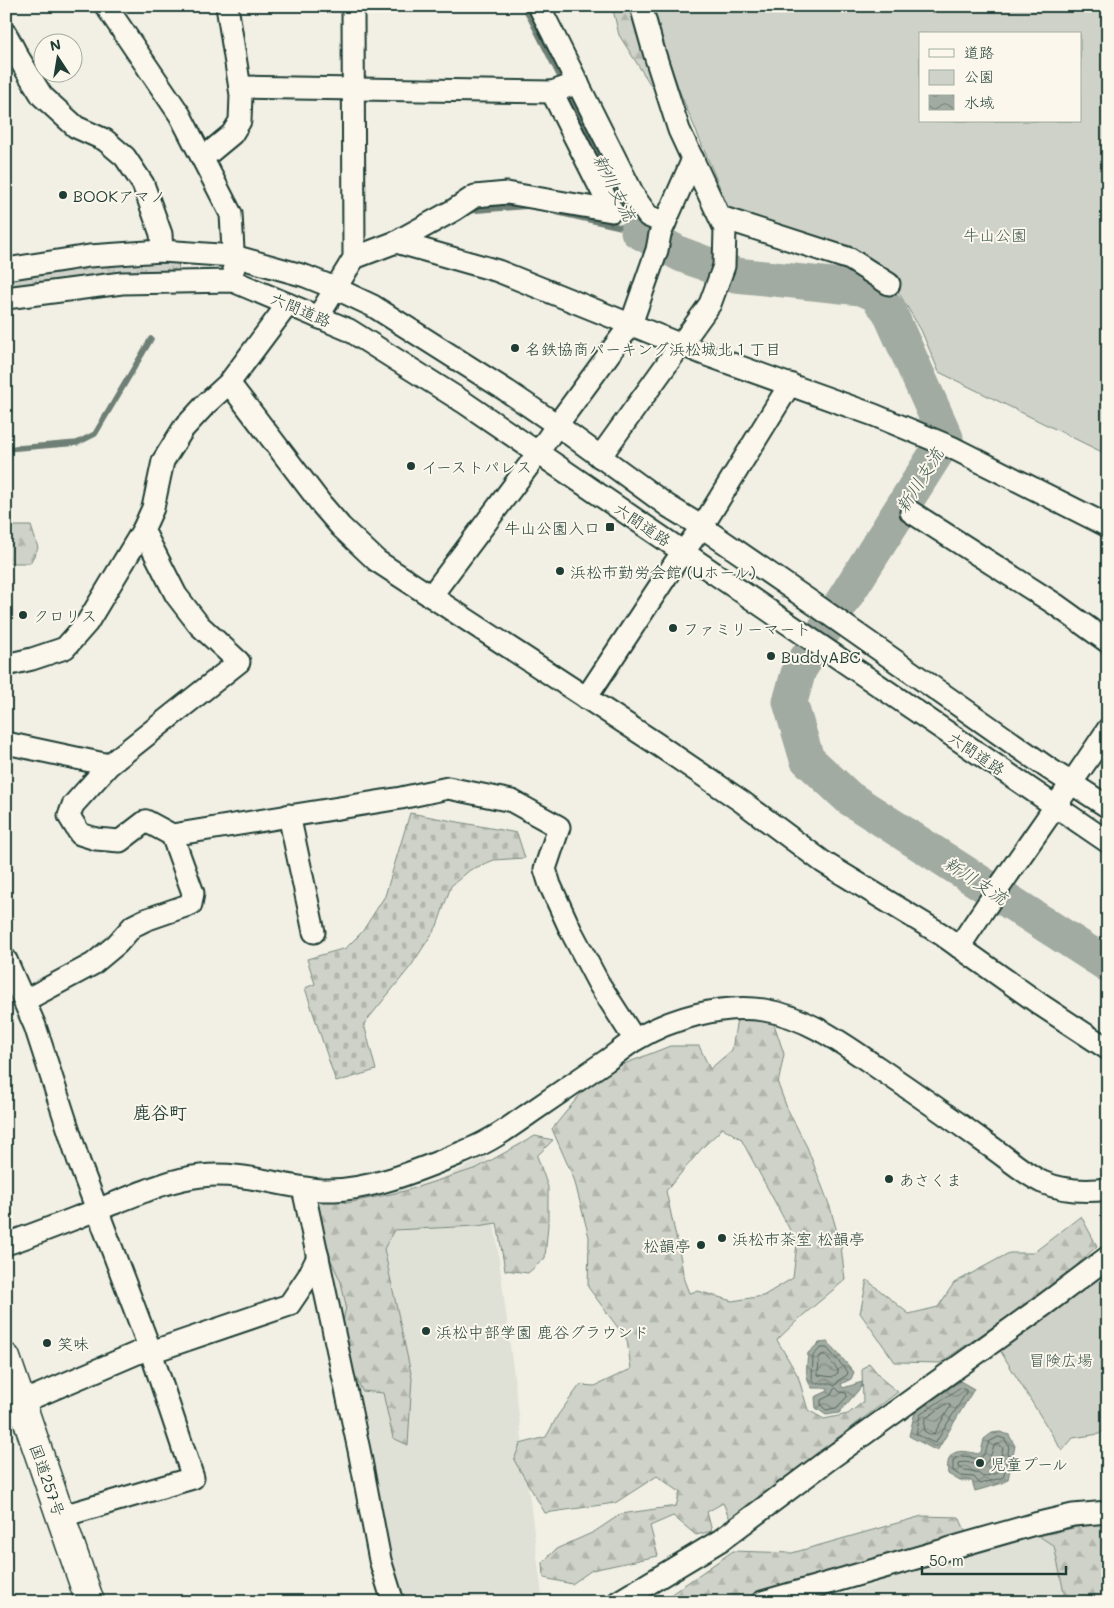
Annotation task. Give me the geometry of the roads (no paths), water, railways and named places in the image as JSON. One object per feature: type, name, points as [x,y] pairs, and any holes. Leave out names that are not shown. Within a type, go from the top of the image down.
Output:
[{"type":"highway","name":"国道257号","points":[[6,1358],[14,1406],[61,1515],[90,1602]]},
{"type":"street","points":[[6,298],[122,283],[233,281],[234,256],[231,214],[180,114],[106,6]]},
{"type":"street","points":[[202,158],[232,134],[240,121],[240,87],[227,6]]},
{"type":"street","points":[[318,316],[354,258],[353,6]]},
{"type":"street","points":[[354,258],[396,242],[454,210],[475,196],[507,193],[612,211],[539,6]]},
{"type":"street","points":[[600,457],[710,304],[722,271],[725,229],[679,130],[641,6]]},
{"type":"street","points":[[6,34],[42,96],[76,127],[105,140],[125,157],[143,184],[161,234],[162,251]]},
{"type":"street","points":[[240,87],[353,89],[567,87]]},
{"type":"street","points":[[567,87],[660,236]]},
{"type":"street","points":[[431,596],[631,324],[660,236],[693,159]]},
{"type":"street","points":[[720,218],[850,259],[889,284]]},
{"type":"street","points":[[396,242],[498,270],[682,344],[874,414],[951,447],[1108,526]]},
{"type":"street","name":"六間道路","points":[[6,269],[89,256],[162,251],[234,256],[297,273],[373,306],[557,425],[668,506],[702,527],[1108,807]]},
{"type":"street","name":"六間道路","points":[[233,281],[349,330],[465,403],[1108,842]]},
{"type":"street","points":[[6,665],[65,648],[87,623],[144,530],[153,508],[163,461],[183,429],[229,383],[288,304]]},
{"type":"street","points":[[229,383],[322,506],[340,527],[377,561],[741,801],[823,862],[959,947],[1041,1005],[1108,1048]]},
{"type":"street","points":[[586,698],[702,527],[790,384]]},
{"type":"street","points":[[912,512],[1055,604],[1108,642]]},
{"type":"street","points":[[144,530],[176,596],[199,625],[239,662],[109,765],[73,805],[69,816],[80,834],[96,840],[120,841],[146,821],[172,835],[448,788],[512,801],[558,827],[545,869],[550,885],[571,931],[599,984],[635,1040]]},
{"type":"street","points":[[959,947],[994,893],[1108,729]]},
{"type":"street","points":[[6,743],[109,765]]},
{"type":"street","points":[[289,816],[314,932]]},
{"type":"street","points":[[24,1002],[93,964],[118,944],[133,926],[144,920],[191,904],[192,893],[172,835]]},
{"type":"street","points":[[6,960],[35,1026],[57,1099],[96,1210],[150,1350],[193,1478],[61,1515]]},
{"type":"street","points":[[6,1244],[166,1183],[203,1175],[243,1177],[324,1190],[355,1188],[395,1178],[494,1138],[635,1040],[652,1031],[694,1016],[729,1009],[762,1010],[796,1018],[810,1024],[844,1045],[1041,1181],[1072,1191],[1108,1189]]},
{"type":"street","points":[[303,1188],[359,1450],[380,1560],[393,1602]]},
{"type":"street","points":[[14,1406],[150,1350],[290,1304],[308,1278],[318,1257]]},
{"type":"street","points":[[618,1602],[721,1540],[1108,1257]]},
{"type":"street","points":[[762,1602],[1035,1524],[1073,1515],[1108,1512]]},
{"type":"water","points":[[828,1342],[854,1372],[851,1379],[841,1384],[843,1388],[862,1382],[862,1386],[839,1413],[826,1415],[816,1408],[815,1397],[828,1391],[828,1388],[812,1388],[807,1376],[807,1367],[808,1353],[819,1343]]},
{"type":"water","name":"児童プール","points":[[960,1381],[974,1389],[937,1451],[909,1436],[915,1412]]},
{"type":"water","name":"児童プール","points":[[1000,1432],[1009,1435],[1015,1446],[1008,1479],[1003,1483],[975,1491],[972,1481],[960,1481],[948,1474],[951,1455],[959,1452],[978,1454],[981,1452],[984,1439],[992,1433]]},
{"type":"waterway","name":"新川支流","points":[[524,6],[638,231]]},
{"type":"waterway","points":[[467,211],[529,206]]},
{"type":"waterway","points":[[555,212],[638,231]]},
{"type":"waterway","name":"新川支流","points":[[638,231],[680,254],[736,275],[861,288],[875,294],[889,311],[946,438],[799,670],[790,702],[807,759],[849,798],[1108,965]]},
{"type":"waterway","points":[[6,449],[77,443],[95,434],[151,339]]},
{"type":"place","name":"BOOKアマノ","points":[[63,195]]},
{"type":"place","name":"名鉄協商パーキング浜松城北１丁目","points":[[515,348]]},
{"type":"place","name":"イーストパレス","points":[[411,466]]},
{"type":"place","name":"牛山公園入口","points":[[610,527]]},
{"type":"place","name":"浜松市勤労会館 (Uホール)","points":[[560,571]]},
{"type":"place","name":"クロリス","points":[[23,615]]},
{"type":"place","name":"ファミリーマート","points":[[673,628]]},
{"type":"place","name":"BuddyABC","points":[[771,656]]},
{"type":"place","name":"あさくま","points":[[889,1179]]},
{"type":"place","name":"浜松市茶室 松韻亭","points":[[722,1238]]},
{"type":"place","name":"松韻亭","points":[[701,1245]]},
{"type":"place","name":"浜松中部学園 鹿谷グラウンド","points":[[426,1331]]},
{"type":"place","name":"笑味","points":[[47,1343]]},
{"type":"place","name":"児童プール","points":[[980,1463]]},
{"type":"district","name":"鹿谷町","points":[[160,1112]]},
{"type":"park label","name":"牛山公園","points":[[995,234]]},
{"type":"park label","name":"冒険広場","points":[[1061,1359]]}]
